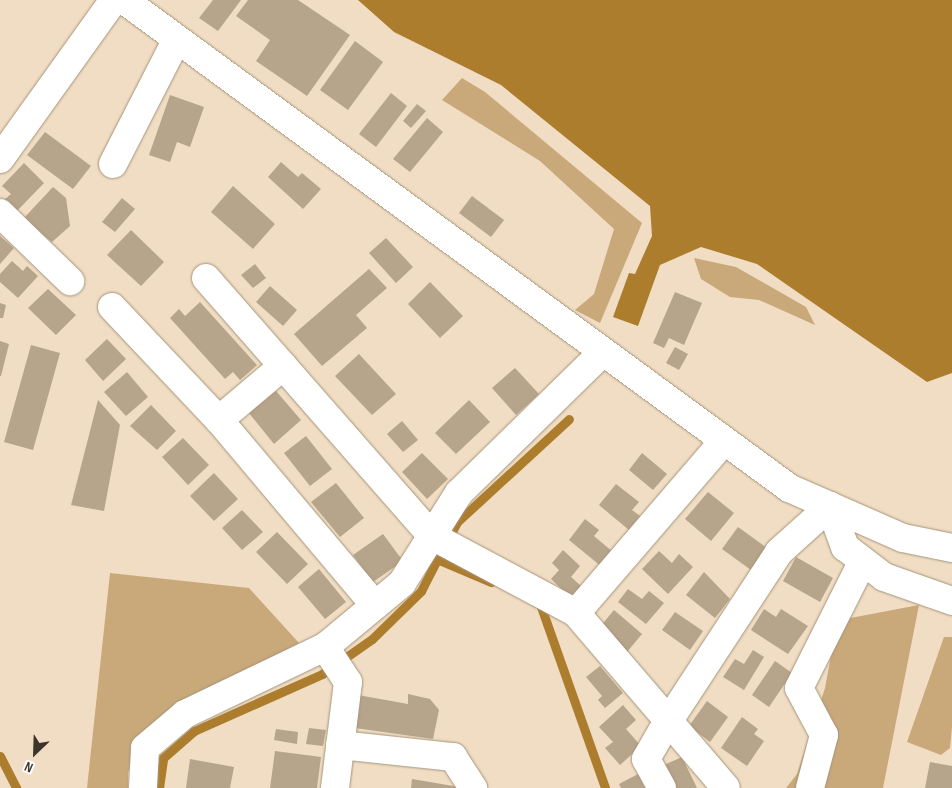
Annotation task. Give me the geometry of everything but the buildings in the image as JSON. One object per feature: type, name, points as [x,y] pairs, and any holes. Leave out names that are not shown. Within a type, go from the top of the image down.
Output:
[{"type":"street","points":[[0,159],[114,0]]},
{"type":"street","points":[[124,0],[723,442],[789,488],[903,538],[952,548]]},
{"type":"street","points":[[113,164],[176,39]]},
{"type":"street","points":[[0,213],[70,281]]},
{"type":"street","points":[[206,278],[432,536],[576,613],[726,788]]},
{"type":"street","points":[[112,308],[219,420],[375,605]]},
{"type":"street","points":[[143,788],[145,748],[185,714],[325,647],[402,583],[458,494],[602,353]]},
{"type":"street","points":[[219,420],[283,366]]},
{"type":"street","points":[[576,613],[723,442]]},
{"type":"street","points":[[830,506],[845,546],[884,577],[952,600]]},
{"type":"street","points":[[662,788],[646,759],[779,552],[830,506]]},
{"type":"street","points":[[810,788],[824,735],[799,688],[864,561]]},
{"type":"street","points":[[325,647],[348,682],[335,788]]},
{"type":"street","points":[[340,745],[453,757],[473,788]]},
{"type":"shaded area","points":[[358,0],[952,0],[952,373],[927,382],[757,264],[701,247],[660,265],[638,326],[613,317],[629,273],[635,274],[652,236],[650,206],[501,85],[394,32]]},
{"type":"shaded area","points":[[462,78],[485,92],[642,223],[600,323],[575,310],[594,294],[614,229],[540,161],[442,100]]},
{"type":"shaded area","points":[[694,258],[736,267],[806,307],[815,325],[759,300],[730,297],[701,279]]},
{"type":"shaded area","points":[[110,573],[249,588],[299,643],[137,739],[128,773],[128,788],[87,788]]},
{"type":"shaded area","points":[[919,605],[883,788],[786,788],[797,774],[825,688],[832,650],[845,619]]},
{"type":"shaded area","points":[[944,637],[952,637],[952,727],[950,748],[941,755],[907,742]]},
{"type":"waterway","points":[[447,541],[457,522],[569,419]]},
{"type":"waterway","points":[[159,788],[163,758],[194,731],[322,674],[372,639],[421,591],[437,559],[491,582]]},
{"type":"waterway","points":[[535,602],[540,604],[605,788]]},
{"type":"waterway","points":[[0,756],[16,788]]}]
